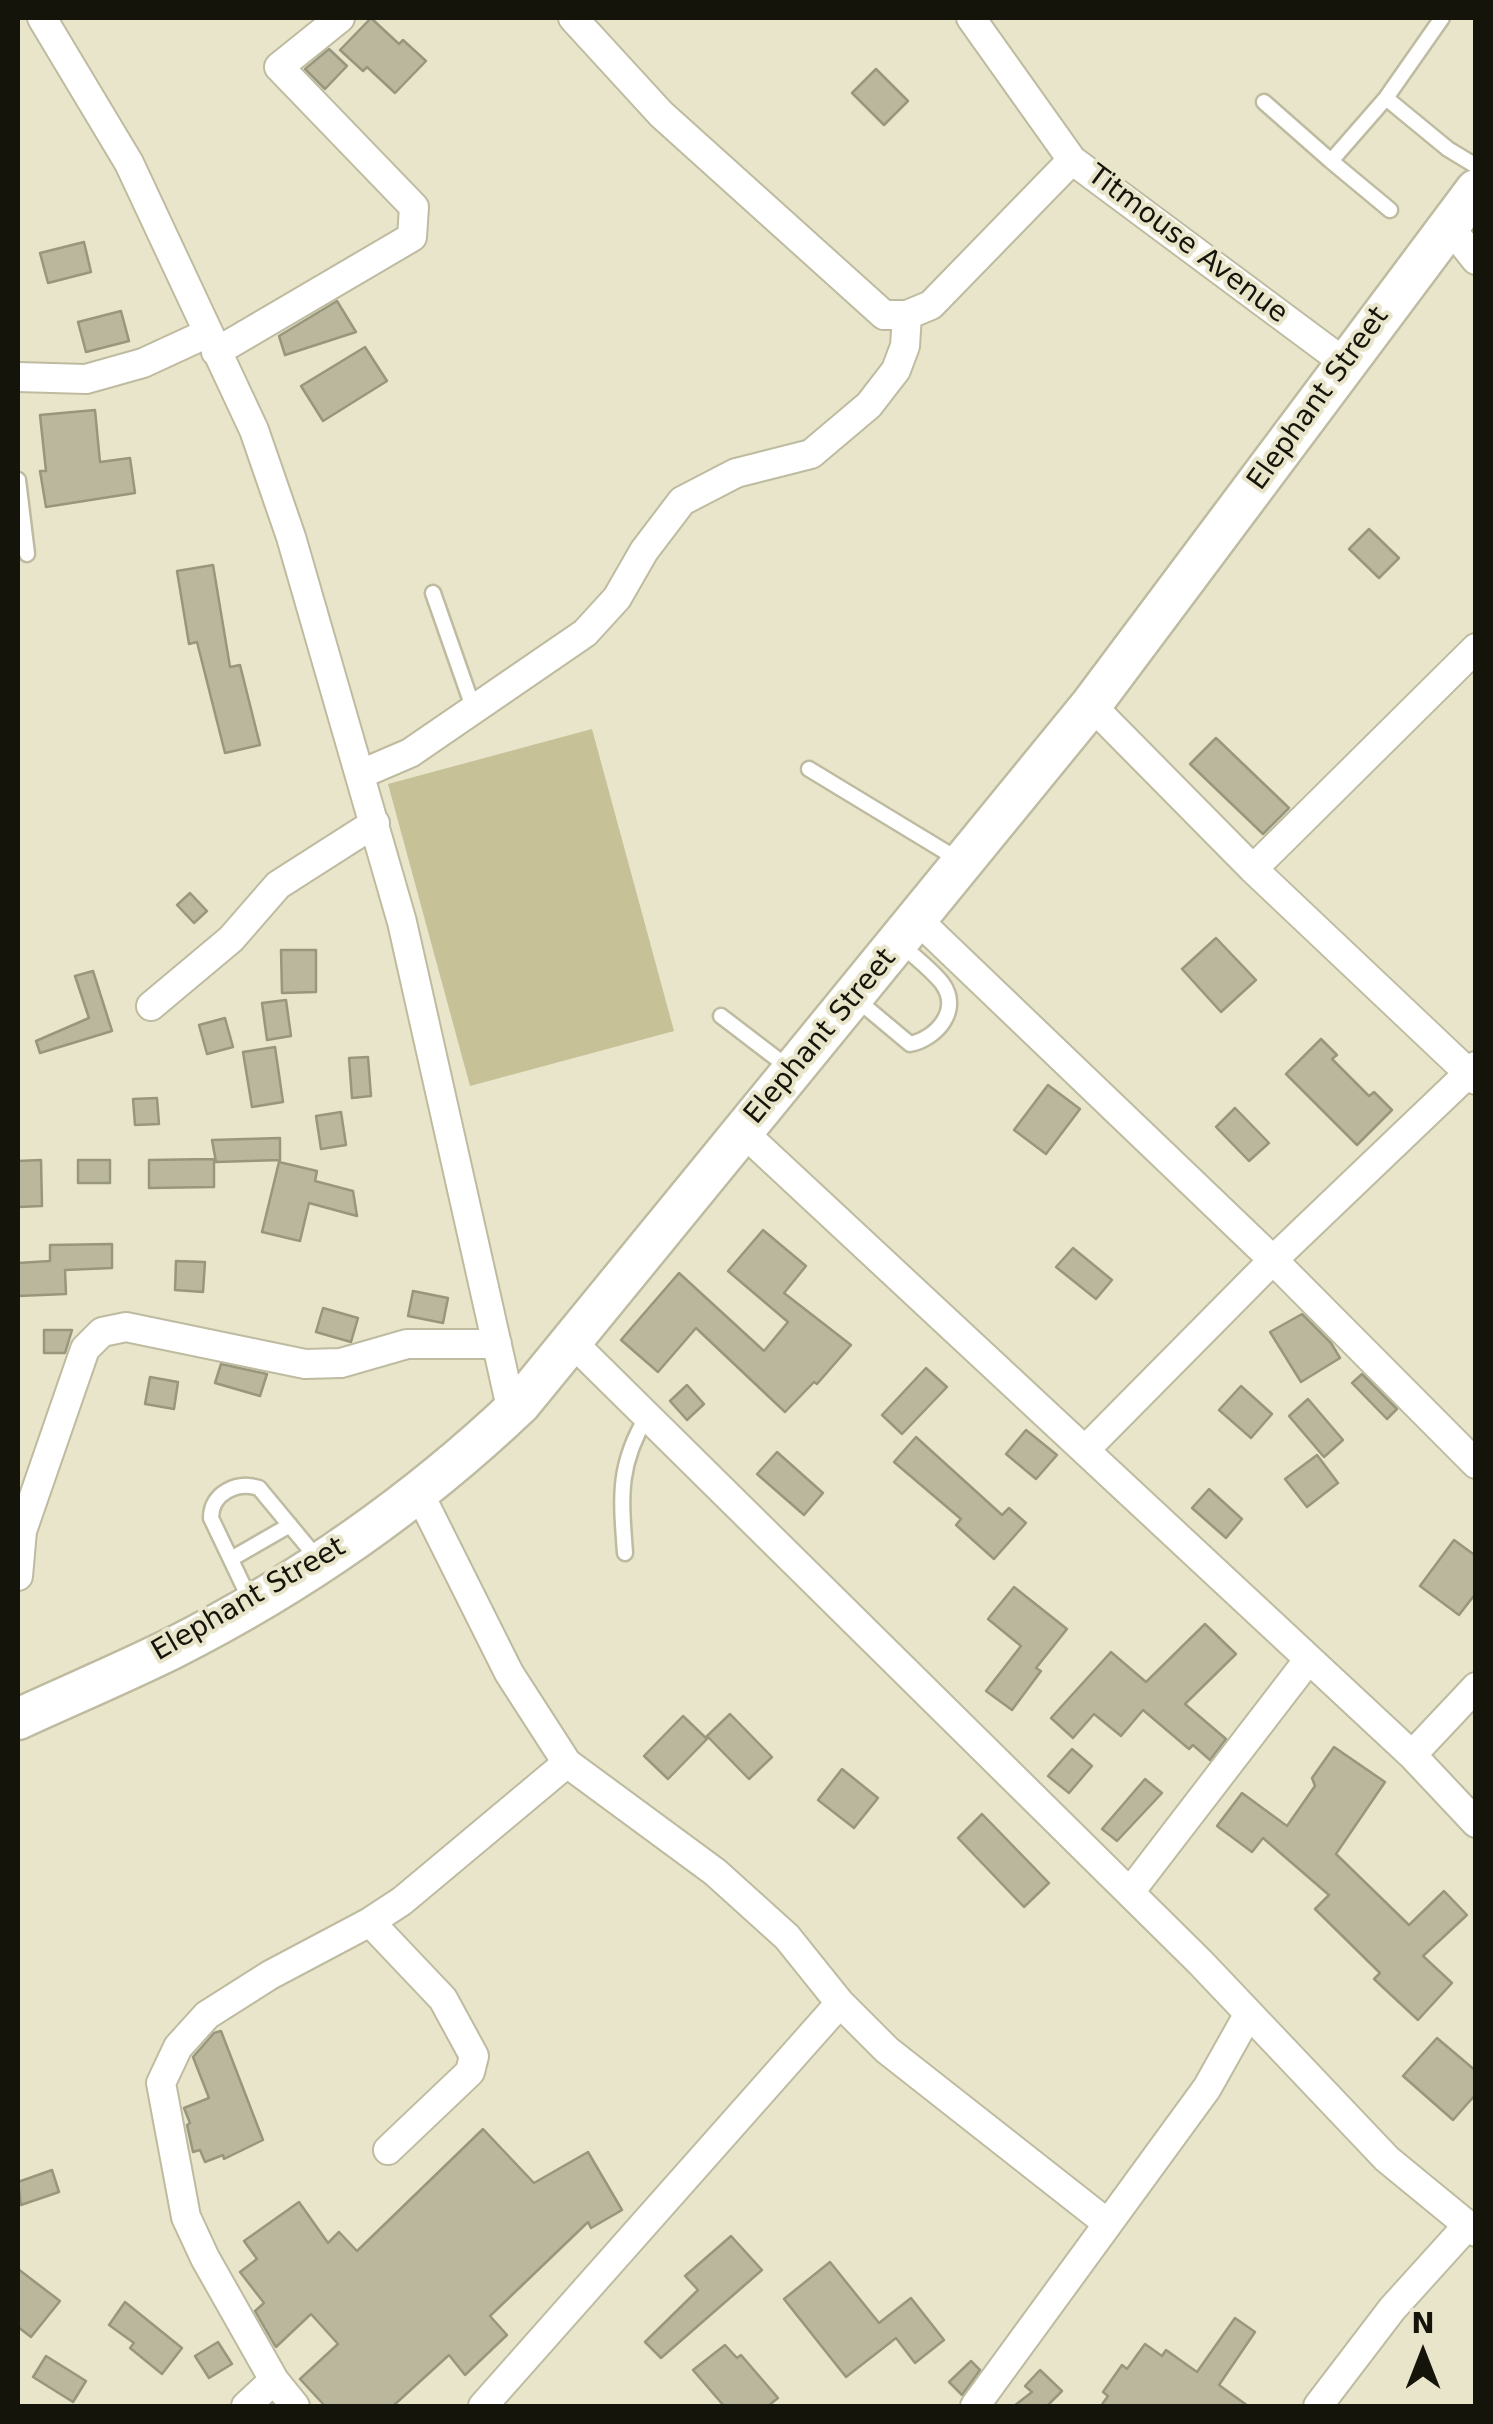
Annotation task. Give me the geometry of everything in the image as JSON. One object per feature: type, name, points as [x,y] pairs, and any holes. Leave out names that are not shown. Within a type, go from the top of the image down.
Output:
[{"type":"main road","name":"Elephant Street","points":[[18,1719],[170,1649],[321,1562],[419,1493],[512,1412],[1091,705],[1476,190]]},
{"type":"street","points":[[42,18],[129,163],[254,430],[291,537],[402,922],[512,1412]]},
{"type":"street","points":[[18,377],[86,378],[212,342],[412,237],[414,207],[279,67],[340,18]]},
{"type":"street","points":[[573,18],[661,114],[884,316],[908,315],[932,305],[1072,160]]},
{"type":"street","name":"Titmouse Avenue","points":[[970,18],[1072,160],[1345,363]]},
{"type":"street","points":[[1449,226],[1476,260]]},
{"type":"street","points":[[361,774],[410,753],[585,632],[617,598],[644,551],[682,501],[736,474],[811,454],[868,405],[896,370],[906,346],[908,315]]},
{"type":"street","points":[[1253,869],[1476,648]]},
{"type":"street","points":[[1084,1450],[1273,1260],[1473,1073],[1253,869],[1091,705]]},
{"type":"street","points":[[151,1006],[231,939],[278,886],[374,823]]},
{"type":"street","points":[[908,931],[1273,1260],[1476,1464]]},
{"type":"street","points":[[743,1132],[1412,1755],[1476,1823]]},
{"type":"street","points":[[18,1576],[22,1531],[85,1349],[102,1332],[126,1327],[306,1364],[341,1363],[407,1344],[497,1344]]},
{"type":"street","points":[[570,1340],[1130,1892],[1387,2159],[1472,2228],[1392,2309],[1318,2406]]},
{"type":"street","points":[[419,1493],[509,1673],[567,1763],[715,1872],[787,1937],[840,2003],[887,2050],[1107,2224]]},
{"type":"street","points":[[1130,1892],[1309,1659]]},
{"type":"street","points":[[1412,1755],[1476,1687]]},
{"type":"street","points":[[296,2406],[274,2380],[186,2217],[161,2083],[178,2047],[206,2015],[270,1975],[370,1922],[434,1877],[567,1763]]},
{"type":"street","points":[[370,1922],[442,1999],[474,2056],[470,2072],[388,2150]]},
{"type":"street","points":[[484,2406],[840,2003]]},
{"type":"street","points":[[975,2406],[1208,2088],[1248,2015]]},
{"type":"street","points":[[246,2406],[274,2380]]},
{"type":"lane","points":[[1331,160],[1386,98],[1442,18]]},
{"type":"lane","points":[[1386,98],[1448,149],[1476,166]]},
{"type":"lane","points":[[1264,102],[1390,210]]},
{"type":"lane","points":[[18,480],[27,554]]},
{"type":"lane","points":[[433,594],[475,711]]},
{"type":"lane","points":[[809,769],[964,863]]},
{"type":"lane","points":[[854,997],[910,1044],[926,1041],[945,1022],[949,1000],[944,986],[908,931]]},
{"type":"lane","points":[[721,1016],[794,1071]]},
{"type":"lane","points":[[625,1554],[625,1462],[630,1444],[647,1416]]},
{"type":"lane","points":[[252,1604],[211,1518],[211,1507],[218,1497],[237,1486],[259,1488],[321,1562]]},
{"type":"lane","points":[[231,1559],[290,1525]]},
{"type":"shaded area","points":[[592,729],[674,1031],[470,1086],[388,784]]},
{"type":"building","points":[[371,18],[399,44],[403,40],[426,61],[395,93],[367,67],[363,71],[340,50]]},
{"type":"building","points":[[329,49],[347,66],[325,89],[305,69]]},
{"type":"building","points":[[876,69],[908,101],[884,125],[852,93]]},
{"type":"building","points":[[84,242],[91,272],[48,283],[40,253]]},
{"type":"building","points":[[337,301],[356,332],[285,355],[279,336]]},
{"type":"building","points":[[121,311],[129,341],[86,352],[78,322]]},
{"type":"building","points":[[365,347],[387,381],[323,421],[301,386]]},
{"type":"building","points":[[95,410],[100,462],[130,458],[135,493],[46,507],[40,471],[46,471],[40,415]]},
{"type":"building","points":[[1369,529],[1399,558],[1379,578],[1349,549]]},
{"type":"building","points":[[213,565],[230,667],[240,665],[260,745],[225,753],[197,642],[189,644],[177,571]]},
{"type":"building","points":[[1216,738],[1289,808],[1263,834],[1190,764]]},
{"type":"building","points":[[190,893],[207,911],[194,923],[177,905]]},
{"type":"building","points":[[1216,938],[1256,980],[1221,1012],[1182,969]]},
{"type":"building","points":[[281,950],[316,950],[316,992],[282,993]]},
{"type":"building","points":[[93,971],[112,1031],[40,1053],[36,1041],[89,1018],[75,976]]},
{"type":"building","points":[[286,1000],[291,1036],[267,1040],[262,1003]]},
{"type":"building","points":[[225,1018],[233,1047],[207,1054],[199,1025]]},
{"type":"building","points":[[1321,1039],[1337,1055],[1332,1059],[1369,1096],[1374,1092],[1392,1110],[1357,1145],[1286,1074]]},
{"type":"building","points":[[275,1047],[283,1102],[252,1107],[243,1052]]},
{"type":"building","points":[[368,1057],[371,1096],[352,1098],[349,1058]]},
{"type":"building","points":[[1048,1085],[1080,1109],[1046,1154],[1014,1130]]},
{"type":"building","points":[[157,1098],[159,1124],[135,1125],[133,1099]]},
{"type":"building","points":[[1235,1108],[1269,1143],[1249,1161],[1216,1127]]},
{"type":"building","points":[[341,1112],[346,1145],[321,1149],[316,1116]]},
{"type":"building","points":[[280,1138],[280,1160],[216,1162],[212,1140]]},
{"type":"building","points":[[214,1159],[214,1187],[149,1188],[149,1160]]},
{"type":"building","points":[[41,1160],[42,1206],[18,1207],[18,1161]]},
{"type":"building","points":[[78,1160],[110,1160],[110,1183],[78,1183]]},
{"type":"building","points":[[279,1162],[317,1171],[315,1181],[353,1191],[357,1216],[309,1203],[300,1241],[262,1232]]},
{"type":"building","points":[[763,1230],[806,1266],[784,1293],[851,1345],[817,1384],[814,1382],[785,1412],[696,1328],[658,1372],[621,1340],[679,1273],[764,1351],[788,1322],[728,1271]]},
{"type":"building","points":[[112,1244],[112,1268],[65,1270],[66,1294],[18,1296],[18,1263],[50,1261],[50,1245]]},
{"type":"building","points":[[1073,1248],[1112,1280],[1096,1299],[1056,1267]]},
{"type":"building","points":[[176,1261],[205,1262],[203,1292],[175,1290]]},
{"type":"building","points":[[413,1291],[448,1298],[443,1323],[408,1316]]},
{"type":"building","points":[[323,1308],[358,1318],[351,1342],[316,1332]]},
{"type":"building","points":[[1302,1314],[1340,1358],[1301,1382],[1270,1332]]},
{"type":"building","points":[[44,1330],[72,1330],[65,1353],[44,1353]]},
{"type":"building","points":[[221,1364],[267,1374],[260,1396],[215,1383]]},
{"type":"building","points":[[926,1368],[947,1387],[902,1434],[882,1415]]},
{"type":"building","points":[[1362,1374],[1397,1409],[1387,1419],[1352,1383]]},
{"type":"building","points":[[150,1377],[178,1382],[174,1409],[145,1404]]},
{"type":"building","points":[[687,1385],[704,1404],[687,1420],[670,1401]]},
{"type":"building","points":[[1241,1386],[1272,1414],[1251,1438],[1219,1410]]},
{"type":"building","points":[[1308,1399],[1343,1440],[1324,1457],[1289,1416]]},
{"type":"building","points":[[1026,1430],[1057,1455],[1036,1479],[1006,1454]]},
{"type":"building","points":[[916,1437],[1002,1515],[1009,1508],[1026,1523],[994,1559],[956,1525],[961,1519],[894,1462]]},
{"type":"building","points":[[777,1452],[823,1493],[804,1515],[757,1474]]},
{"type":"building","points":[[1317,1455],[1338,1483],[1307,1507],[1285,1479]]},
{"type":"building","points":[[1209,1489],[1242,1519],[1226,1538],[1192,1508]]},
{"type":"building","points":[[1454,1540],[1476,1556],[1476,1593],[1459,1615],[1420,1586]]},
{"type":"building","points":[[1014,1587],[1067,1629],[1036,1668],[1041,1671],[1012,1710],[986,1691],[1021,1646],[988,1619]]},
{"type":"building","points":[[1205,1624],[1236,1654],[1185,1704],[1226,1739],[1210,1760],[1193,1745],[1189,1749],[1143,1710],[1121,1736],[1094,1714],[1073,1738],[1051,1718],[1111,1652],[1146,1682]]},
{"type":"building","points":[[730,1714],[772,1757],[749,1779],[707,1736]]},
{"type":"building","points":[[683,1716],[707,1739],[668,1779],[644,1756]]},
{"type":"building","points":[[1334,1747],[1385,1782],[1336,1854],[1409,1925],[1444,1891],[1467,1915],[1423,1956],[1452,1983],[1418,2020],[1374,1979],[1380,1973],[1315,1909],[1329,1895],[1263,1838],[1252,1852],[1217,1826],[1242,1793],[1287,1826],[1315,1786],[1312,1778]]},
{"type":"building","points":[[1072,1749],[1092,1766],[1069,1793],[1048,1776]]},
{"type":"building","points":[[842,1769],[878,1798],[854,1828],[818,1800]]},
{"type":"building","points":[[1145,1779],[1162,1793],[1117,1841],[1102,1829]]},
{"type":"building","points":[[982,1814],[1049,1883],[1024,1907],[958,1838]]},
{"type":"building","points":[[221,2031],[263,2140],[224,2159],[223,2155],[205,2162],[200,2150],[193,2152],[184,2108],[209,2098],[193,2057],[214,2033]]},
{"type":"building","points":[[1437,2038],[1476,2071],[1476,2094],[1453,2120],[1403,2076]]},
{"type":"building","points":[[483,2129],[534,2183],[588,2152],[622,2210],[591,2228],[588,2222],[490,2316],[507,2335],[465,2375],[449,2355],[393,2406],[325,2406],[300,2379],[338,2344],[311,2314],[276,2347],[255,2311],[264,2303],[240,2272],[257,2259],[244,2241],[299,2202],[328,2243],[339,2232],[357,2251]]},
{"type":"building","points":[[52,2170],[59,2192],[21,2205],[18,2182]]},
{"type":"building","points":[[731,2236],[762,2270],[661,2358],[645,2342],[698,2290],[685,2276]]},
{"type":"building","points":[[830,2262],[879,2323],[911,2298],[944,2340],[915,2363],[896,2338],[846,2377],[784,2299]]},
{"type":"building","points":[[18,2269],[60,2301],[31,2337],[18,2327]]},
{"type":"building","points":[[125,2302],[182,2348],[162,2374],[130,2348],[134,2343],[109,2325]]},
{"type":"building","points":[[1235,2318],[1255,2332],[1219,2385],[1248,2406],[1101,2406],[1108,2396],[1103,2392],[1122,2365],[1127,2369],[1145,2344],[1162,2356],[1166,2350],[1197,2372]]},
{"type":"building","points":[[218,2342],[232,2364],[209,2378],[195,2356]]},
{"type":"building","points":[[725,2345],[737,2358],[741,2355],[778,2398],[768,2406],[724,2406],[693,2370]]},
{"type":"building","points":[[46,2356],[86,2381],[73,2402],[33,2377]]},
{"type":"building","points":[[971,2361],[980,2370],[962,2395],[949,2382]]},
{"type":"building","points":[[1040,2370],[1062,2391],[1047,2406],[1014,2406],[1032,2392],[1025,2386]]}]
